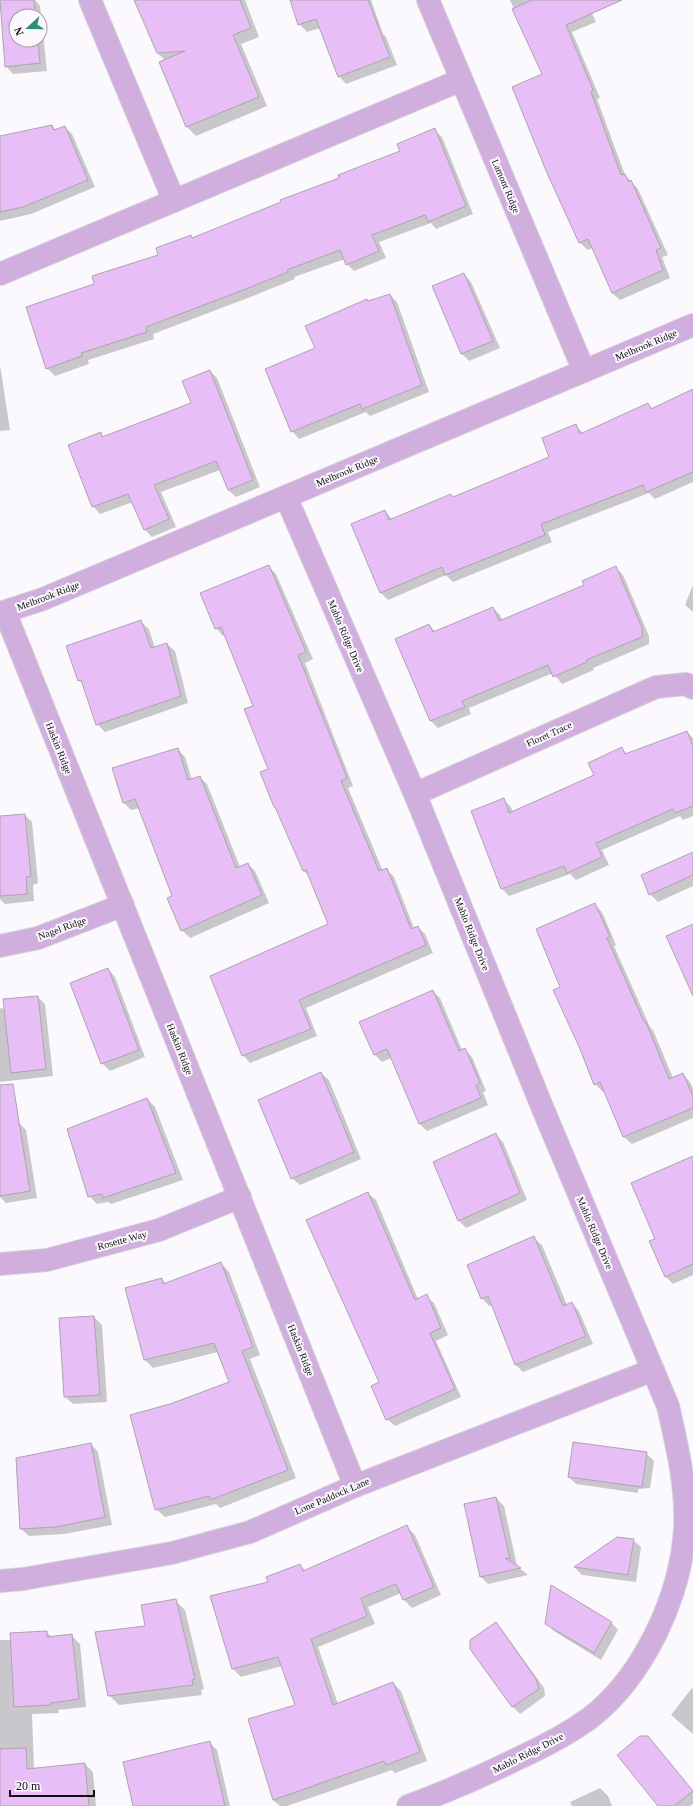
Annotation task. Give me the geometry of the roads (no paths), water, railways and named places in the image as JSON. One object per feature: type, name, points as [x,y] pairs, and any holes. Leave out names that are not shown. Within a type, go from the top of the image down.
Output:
[{"type":"street","points":[[90,0],[174,201]]},
{"type":"street","name":"Lamont Ridge","points":[[428,0],[584,371]]},
{"type":"street","points":[[0,274],[462,80]]},
{"type":"street","name":"Melbrook Ridge","points":[[2,613],[43,599],[693,325]]},
{"type":"street","name":"Mablo Ridge Drive","points":[[286,497],[414,794],[546,1116],[668,1406],[677,1444],[684,1490],[685,1529],[672,1598],[653,1638],[627,1680],[590,1718],[549,1744],[488,1773],[408,1806]]},
{"type":"street","name":"Haskin Ridge","points":[[2,613],[123,905],[356,1486]]},
{"type":"street","name":"Floret Trace","points":[[414,794],[656,687],[690,686]]},
{"type":"street","name":"Nagel Ridge","points":[[0,946],[38,938],[123,905]]},
{"type":"street","name":"Rosette Way","points":[[0,1264],[47,1260],[159,1230],[240,1197]]},
{"type":"street","name":"Lone Paddock Lane","points":[[0,1581],[31,1578],[172,1553],[250,1532],[356,1486],[653,1370]]}]
